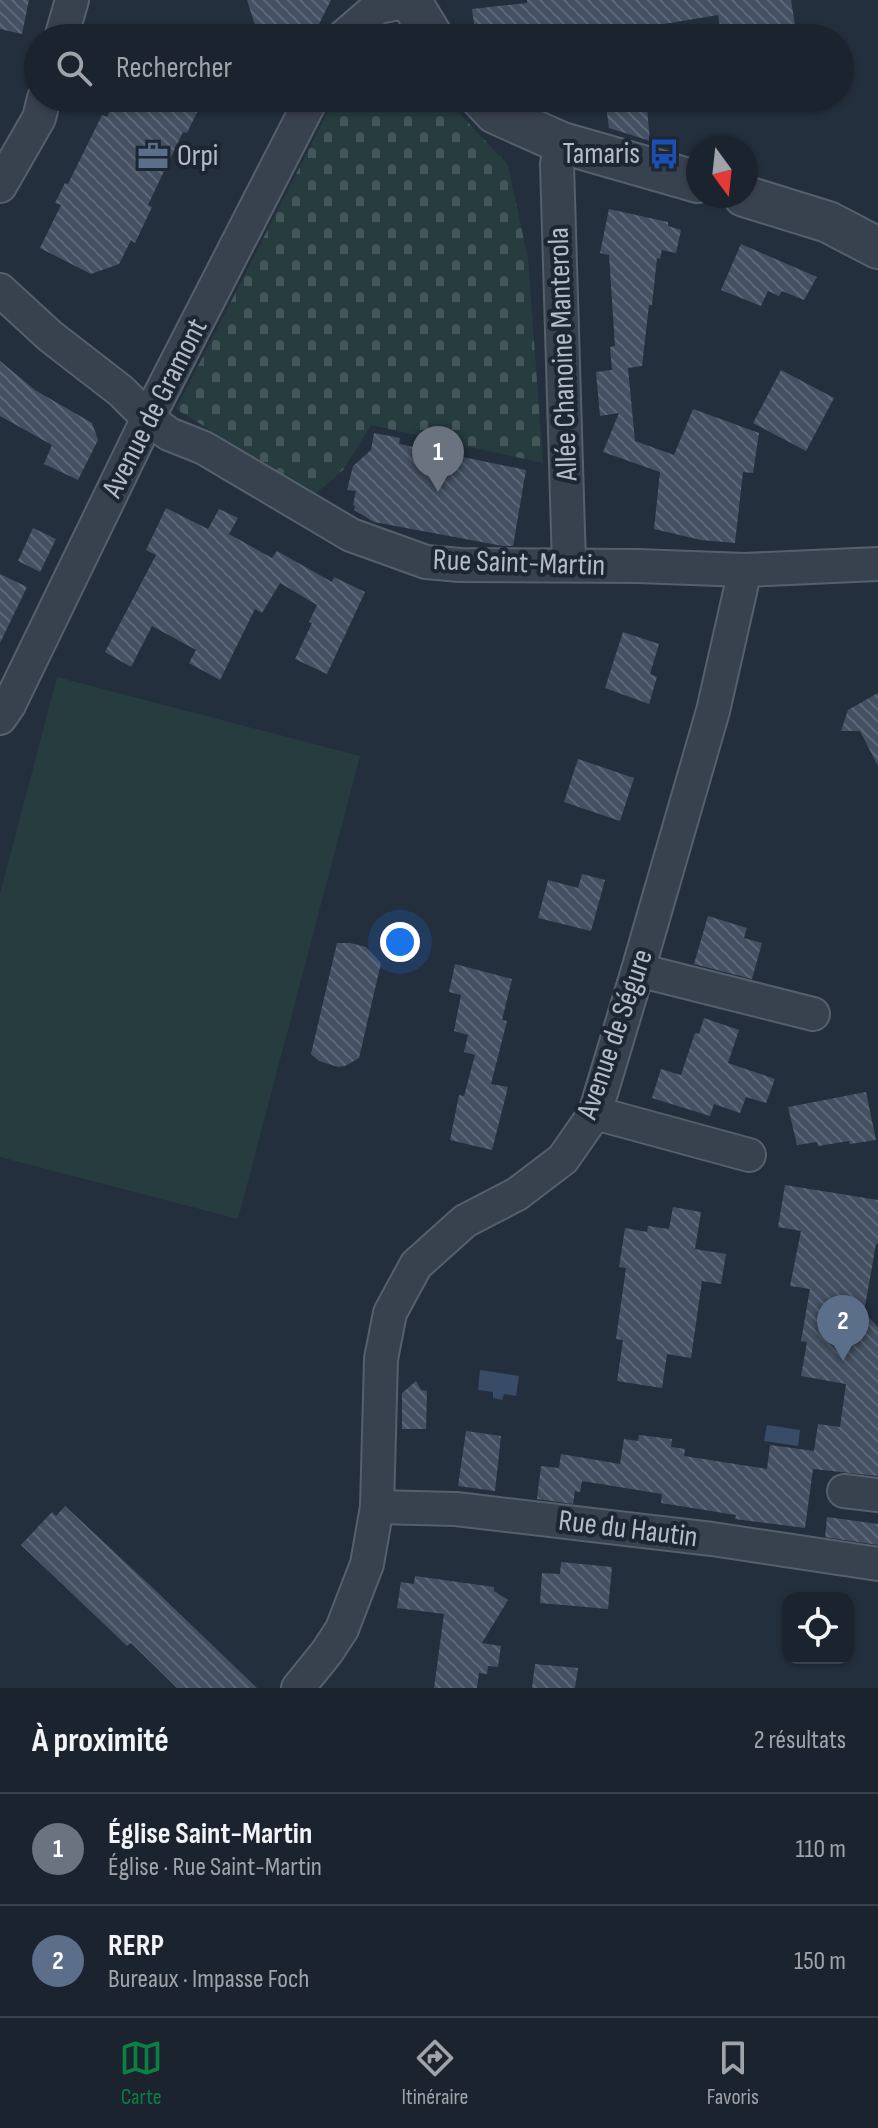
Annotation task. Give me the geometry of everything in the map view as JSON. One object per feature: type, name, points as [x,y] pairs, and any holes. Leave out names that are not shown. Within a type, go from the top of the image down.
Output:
[{"type":"street","points":[[65,24],[72,0]]},
{"type":"street","points":[[358,24],[378,7],[410,0],[425,24]]},
{"type":"street","points":[[0,186],[40,112]]},
{"type":"street","name":"Avenue de Gramont","points":[[3,708],[305,112]]},
{"type":"street","points":[[494,112],[562,143],[686,179]]},
{"type":"street","name":"Allée Chanoine Manterola","points":[[562,143],[557,164],[569,565]]},
{"type":"street","points":[[758,200],[828,222],[878,248]]},
{"type":"street","name":"Rue Saint-Martin","points":[[0,290],[50,336],[121,391],[169,434],[204,448],[351,535],[426,562],[745,570],[878,564]]},
{"type":"street","name":"Avenue de Ségure","points":[[298,1688],[342,1629],[367,1564],[377,1507],[381,1359],[390,1313],[416,1265],[465,1221],[517,1194],[563,1159],[595,1113],[713,711],[745,570]]},
{"type":"street","points":[[638,970],[813,1014]]},
{"type":"street","points":[[595,1113],[749,1155]]},
{"type":"street","points":[[844,1491],[878,1495]]},
{"type":"street","name":"Rue du Hautin","points":[[377,1507],[456,1509],[712,1539],[878,1564]]},
{"type":"green space","points":[[328,112],[458,112],[508,165],[528,259],[543,463],[371,425],[343,470],[315,494],[176,409]]},
{"type":"green space","points":[[57,677],[360,756],[238,1219],[0,1157],[0,894]]},
{"type":"water","points":[[480,1370],[519,1376],[516,1396],[504,1394],[502,1400],[493,1398],[493,1392],[478,1390]]},
{"type":"water","points":[[767,1425],[800,1430],[798,1446],[764,1441]]},
{"type":"building","points":[[0,0],[29,0],[22,34],[0,29]]},
{"type":"building","points":[[247,0],[331,0],[319,24],[255,24]]},
{"type":"building","points":[[527,0],[791,0],[795,24],[720,24],[718,15],[664,24],[474,24],[472,9],[527,3]]},
{"type":"building","points":[[109,112],[197,112],[187,133],[183,132],[166,167],[135,243],[131,240],[119,264],[91,274],[40,248],[61,205],[55,203],[65,183],[68,184],[102,115],[107,117]]},
{"type":"building","points":[[607,112],[647,112],[650,141],[609,128]]},
{"type":"building","points":[[609,209],[668,222],[668,226],[681,230],[676,253],[662,250],[660,259],[657,258],[642,366],[628,368],[635,441],[674,455],[693,409],[759,433],[753,473],[743,472],[735,543],[701,540],[654,529],[660,472],[603,452],[619,413],[600,416],[596,372],[612,370],[610,347],[615,346],[609,255],[600,253]]},
{"type":"building","points":[[741,244],[817,277],[804,300],[782,291],[779,296],[768,291],[761,306],[721,290]]},
{"type":"building","points":[[0,361],[35,390],[92,423],[98,440],[78,480],[44,464],[52,445],[0,416]]},
{"type":"building","points":[[781,370],[834,398],[806,451],[753,423]]},
{"type":"building","points":[[374,433],[400,438],[399,444],[526,470],[513,546],[374,522],[354,510],[356,491],[347,490],[353,466],[371,450]]},
{"type":"building","points":[[166,508],[208,529],[219,509],[238,518],[229,534],[272,558],[277,551],[332,582],[334,577],[365,592],[327,674],[295,659],[317,605],[280,583],[262,613],[255,609],[220,680],[189,663],[196,650],[152,626],[131,667],[105,652],[156,555],[146,550]]},
{"type":"building","points":[[33,528],[56,539],[40,572],[18,561]]},
{"type":"building","points":[[0,574],[27,587],[0,643]]},
{"type":"building","points":[[623,632],[659,644],[650,674],[657,677],[649,704],[605,688]]},
{"type":"building","points":[[878,693],[878,766],[860,731],[841,731],[848,710]]},
{"type":"building","points":[[578,759],[634,778],[620,821],[564,802]]},
{"type":"building","points":[[582,874],[605,880],[591,931],[538,918],[548,880],[578,888]]},
{"type":"building","points":[[708,916],[747,928],[744,938],[762,943],[752,979],[694,964]]},
{"type":"building","points":[[337,943],[366,947],[381,963],[359,1058],[338,1067],[319,1061],[311,1054]]},
{"type":"building","points":[[455,964],[512,979],[502,1020],[507,1021],[491,1084],[508,1087],[492,1150],[450,1140],[459,1095],[464,1096],[475,1055],[464,1052],[468,1035],[454,1031],[461,995],[449,992]]},
{"type":"building","points":[[704,1018],[739,1030],[728,1063],[775,1079],[766,1103],[746,1097],[740,1113],[714,1104],[710,1116],[652,1098],[661,1069],[681,1075],[695,1033],[699,1034]]},
{"type":"building","points":[[866,1092],[876,1140],[797,1145],[788,1107]]},
{"type":"building","points":[[785,1185],[878,1200],[878,1244],[864,1312],[878,1327],[878,1476],[813,1469],[805,1528],[735,1519],[736,1515],[661,1503],[662,1494],[582,1481],[580,1492],[575,1491],[573,1504],[537,1499],[541,1466],[559,1468],[561,1454],[620,1464],[624,1439],[638,1441],[639,1435],[672,1439],[671,1447],[685,1449],[684,1456],[767,1469],[770,1445],[814,1451],[818,1424],[840,1427],[846,1384],[801,1376],[807,1342],[801,1341],[810,1289],[790,1286],[801,1231],[778,1227]]},
{"type":"building","points":[[673,1207],[701,1212],[695,1249],[726,1254],[721,1284],[702,1281],[691,1358],[667,1354],[662,1388],[617,1381],[623,1340],[616,1339],[626,1268],[619,1267],[625,1228],[647,1232],[648,1226],[669,1229]]},
{"type":"building","points":[[416,1381],[421,1390],[427,1391],[426,1429],[402,1429],[402,1393]]},
{"type":"building","points":[[466,1431],[501,1436],[495,1491],[458,1486]]},
{"type":"building","points":[[65,1506],[257,1688],[177,1688],[131,1643],[127,1646],[21,1545],[52,1512],[56,1516]]},
{"type":"building","points":[[827,1517],[878,1524],[878,1545],[825,1537]]},
{"type":"building","points":[[561,1562],[612,1567],[608,1609],[540,1603],[542,1573],[560,1574]]},
{"type":"building","points":[[415,1576],[494,1587],[494,1591],[508,1600],[482,1643],[501,1646],[498,1667],[488,1666],[487,1674],[479,1673],[477,1688],[434,1688],[444,1614],[397,1608],[401,1582],[414,1584]]},
{"type":"building","points":[[535,1664],[578,1668],[575,1688],[532,1688]]},
{"type":"place","name":"Tamaris","points":[[664,154]]},
{"type":"place","name":"Orpi","points":[[153,156]]},
{"type":"place","name":"Église Saint-Martin","points":[[438,492]]},
{"type":"place","name":"RERP","points":[[843,1361]]}]
